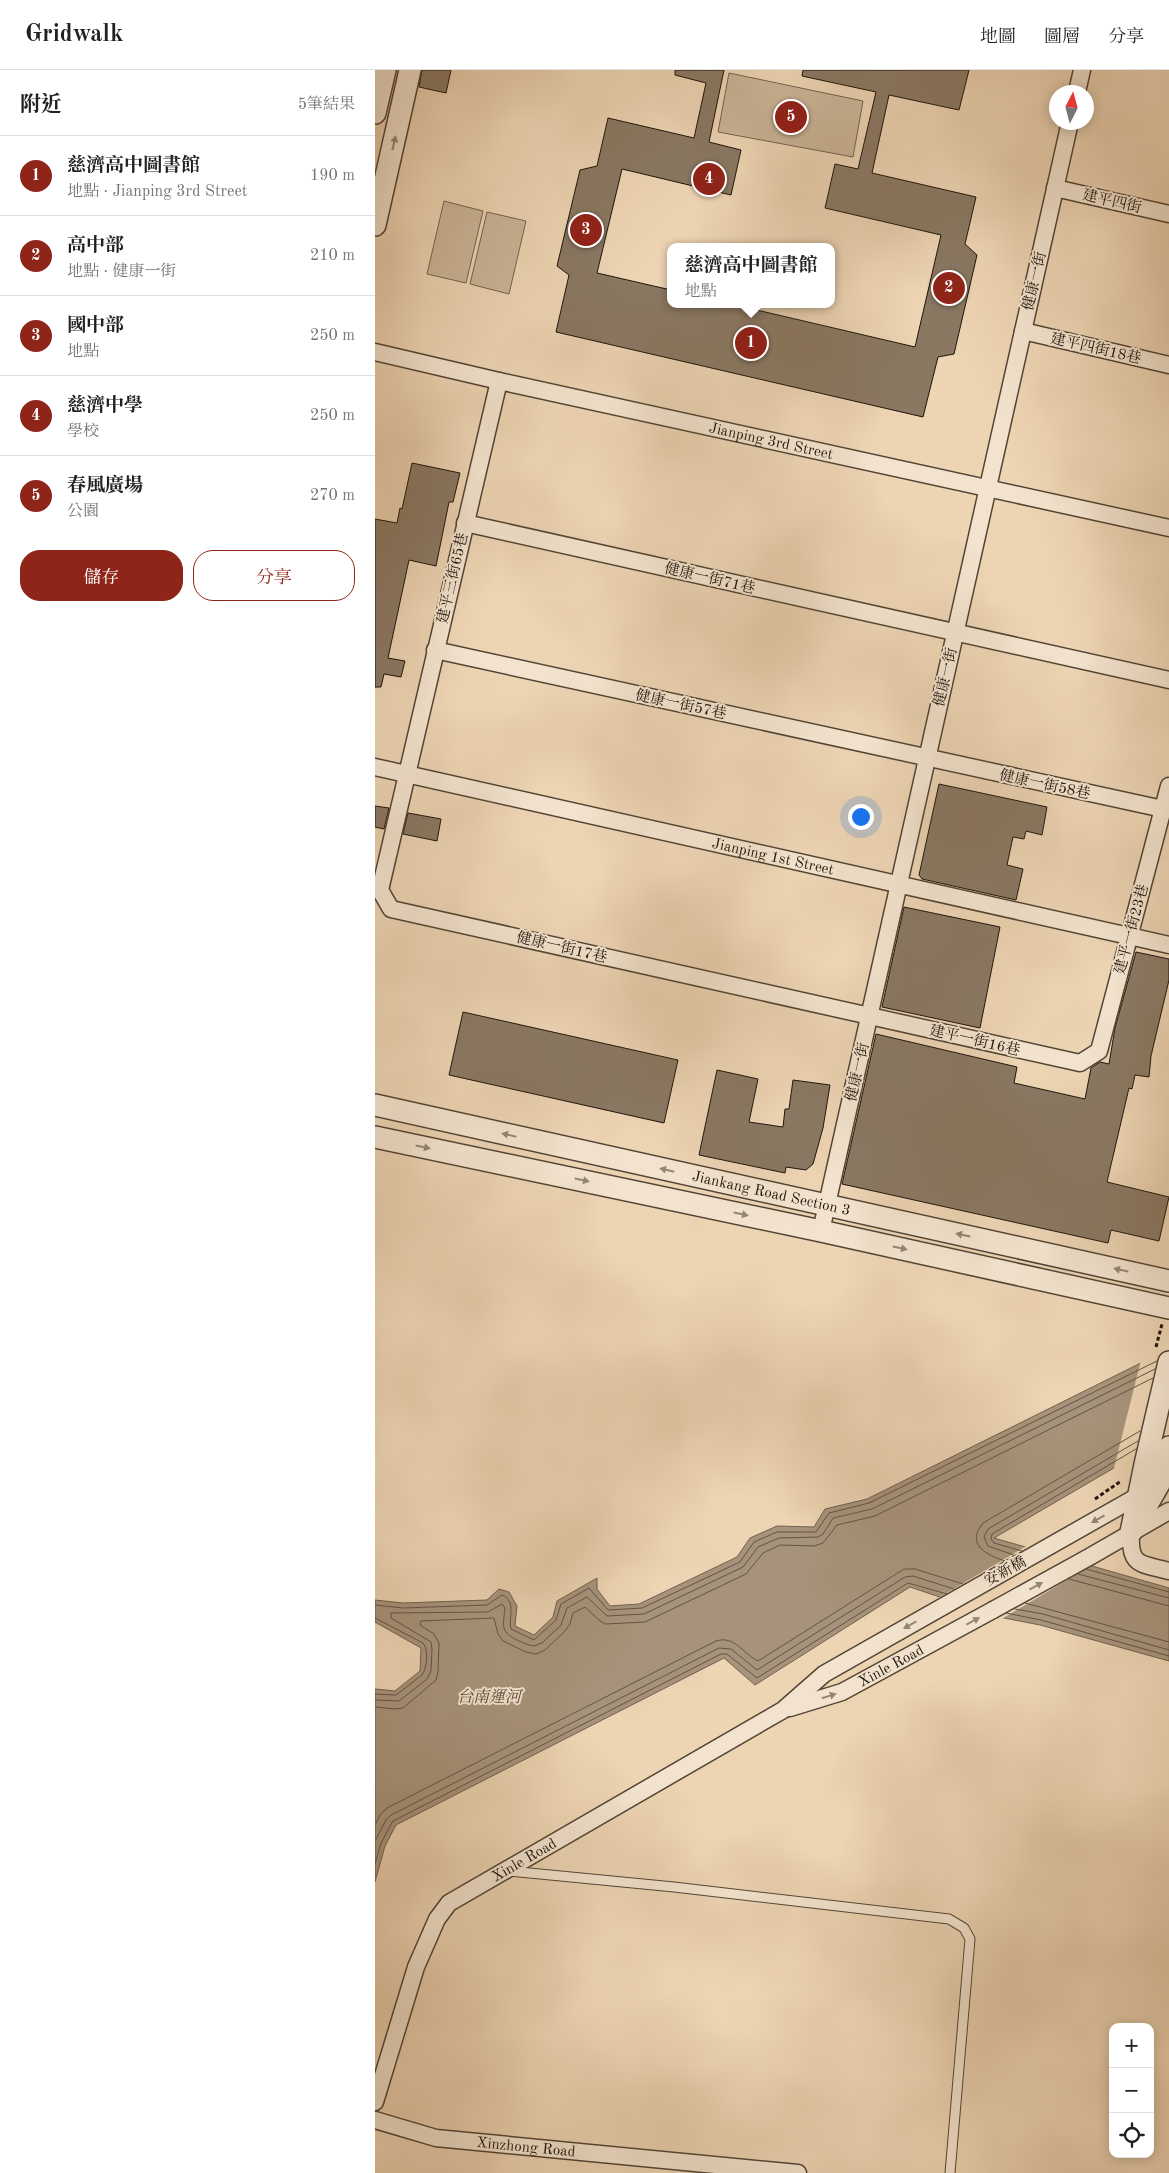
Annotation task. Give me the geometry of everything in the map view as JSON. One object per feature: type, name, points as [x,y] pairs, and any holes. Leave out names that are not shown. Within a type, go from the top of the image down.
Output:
[{"type":"street","points":[[375,113],[385,70]]},
{"type":"street","points":[[375,225],[411,70]]},
{"type":"street","points":[[1079,85],[1082,70]]},
{"type":"street","name":"健康一街","points":[[821,1231],[1068,130]]},
{"type":"street","name":"建平四街","points":[[1055,188],[1169,214]]},
{"type":"street","name":"建平四街18巷","points":[[1023,331],[1169,365]]},
{"type":"street","name":"Jianping 3rd Street","points":[[375,352],[1169,528]]},
{"type":"street","name":"建平三街65巷","points":[[406,774],[499,381]]},
{"type":"street","name":"健康一街71巷","points":[[465,523],[955,632]]},
{"type":"street","points":[[955,632],[1169,680]]},
{"type":"street","name":"健康一街57巷","points":[[435,650],[927,758]]},
{"type":"street","name":"健康一街58巷","points":[[927,758],[1163,809]]},
{"type":"street","name":"Jianping 1st Street","points":[[375,767],[1169,945]]},
{"type":"street","name":"健康一街17巷","points":[[406,774],[380,890],[391,909],[870,1016]]},
{"type":"street","name":"建平一街23巷","points":[[1080,1063],[1099,1050],[1169,786]]},
{"type":"street","name":"建平一街16巷","points":[[870,1016],[1080,1063]]},
{"type":"street","name":"Jiankang Road Section 3","points":[[375,1105],[1169,1281]]},
{"type":"street","name":"Jiankang Road Section 3","points":[[376,1140],[821,1231],[1169,1308]]},
{"type":"street","points":[[1169,1362],[1145,1460],[1131,1532],[1130,1551],[1138,1563],[1169,1571]]},
{"type":"street","points":[[1131,1532],[1164,1482],[1169,1448]]},
{"type":"street","points":[[1138,1496],[1164,1482]]},
{"type":"street","name":"安新橋","points":[[952,1601],[1138,1496]]},
{"type":"street","points":[[1131,1532],[1169,1511]]},
{"type":"street","name":"安新橋","points":[[993,1610],[1131,1532]]},
{"type":"street","name":"Xinle Road","points":[[375,2102],[417,1967],[437,1919],[449,1903],[783,1710],[824,1674],[952,1601]]},
{"type":"street","name":"Xinle Road","points":[[783,1710],[842,1692],[993,1610]]},
{"type":"street","name":"Xinzhong Road","points":[[375,2120],[436,2138],[798,2173]]},
{"type":"lane","points":[[506,1870],[674,1887],[949,1919],[964,1928],[970,1939],[950,2173]]},
{"type":"shaded area","points":[[729,73],[863,101],[853,157],[718,132]]},
{"type":"shaded area","points":[[444,201],[483,211],[466,283],[427,274]]},
{"type":"shaded area","points":[[487,212],[526,221],[509,294],[470,284]]},
{"type":"water","name":"台南運河","points":[[1169,1349],[1143,1451],[994,1538],[1169,1588],[1169,1661],[1040,1625],[999,1617],[910,1587],[755,1685],[724,1658],[396,1825],[385,1846],[375,1882],[375,1689],[395,1691],[420,1671],[421,1648],[375,1622],[375,1600],[403,1603],[487,1600],[499,1589],[509,1592],[517,1606],[515,1626],[534,1635],[553,1617],[557,1601],[597,1578],[597,1589],[610,1606],[639,1604],[737,1557],[750,1538],[777,1526],[814,1527],[825,1509],[867,1499]]},
{"type":"pier","points":[[1169,1347],[1169,1440],[1113,1472],[1141,1360]]},
{"type":"pier","points":[[1028,1545],[1094,1564],[1000,1620],[938,1598]]},
{"type":"building","points":[[422,70],[451,70],[446,93],[419,87]]},
{"type":"building","points":[[675,70],[724,70],[709,142],[741,150],[731,195],[622,169],[597,273],[667,289],[667,308],[748,308],[915,347],[941,235],[825,208],[835,164],[858,169],[876,92],[802,76],[803,70],[969,70],[959,110],[889,95],[872,173],[976,197],[965,244],[977,255],[954,354],[938,357],[923,417],[556,332],[569,275],[557,266],[580,170],[597,166],[608,118],[694,138],[706,83],[675,75]]},
{"type":"building","points":[[412,463],[460,473],[453,502],[449,502],[436,566],[409,560],[388,658],[405,661],[401,677],[384,674],[381,687],[375,687],[375,519],[397,523]]},
{"type":"building","points":[[939,784],[1047,807],[1042,835],[1026,831],[1024,839],[1013,837],[1007,865],[1023,869],[1016,900],[922,879],[919,875]]},
{"type":"building","points":[[375,806],[389,808],[384,829],[375,827]]},
{"type":"building","points":[[408,813],[441,819],[437,841],[403,834]]},
{"type":"building","points":[[904,907],[1000,927],[980,1028],[882,1007]]},
{"type":"building","points":[[1136,952],[1169,959],[1169,980],[1151,1056],[1149,1077],[1135,1075],[1132,1089],[1129,1088],[1107,1182],[1169,1197],[1159,1241],[1111,1230],[1108,1243],[842,1184],[876,1034],[1017,1067],[1014,1083],[1085,1099],[1091,1068],[1100,1062],[1109,1064],[1115,1028]]},
{"type":"building","points":[[463,1012],[678,1060],[664,1123],[449,1075]]},
{"type":"building","points":[[717,1070],[758,1079],[749,1122],[783,1127],[785,1109],[789,1109],[793,1080],[830,1085],[823,1128],[813,1164],[806,1170],[786,1167],[785,1173],[699,1155]]},
{"type":"place","name":"春風廣場","points":[[791,117]]},
{"type":"place","name":"慈濟中學","points":[[709,179]]},
{"type":"place","name":"國中部","points":[[586,230]]},
{"type":"place","name":"高中部","points":[[949,288]]},
{"type":"place","name":"慈濟高中圖書館","points":[[751,343]]}]
